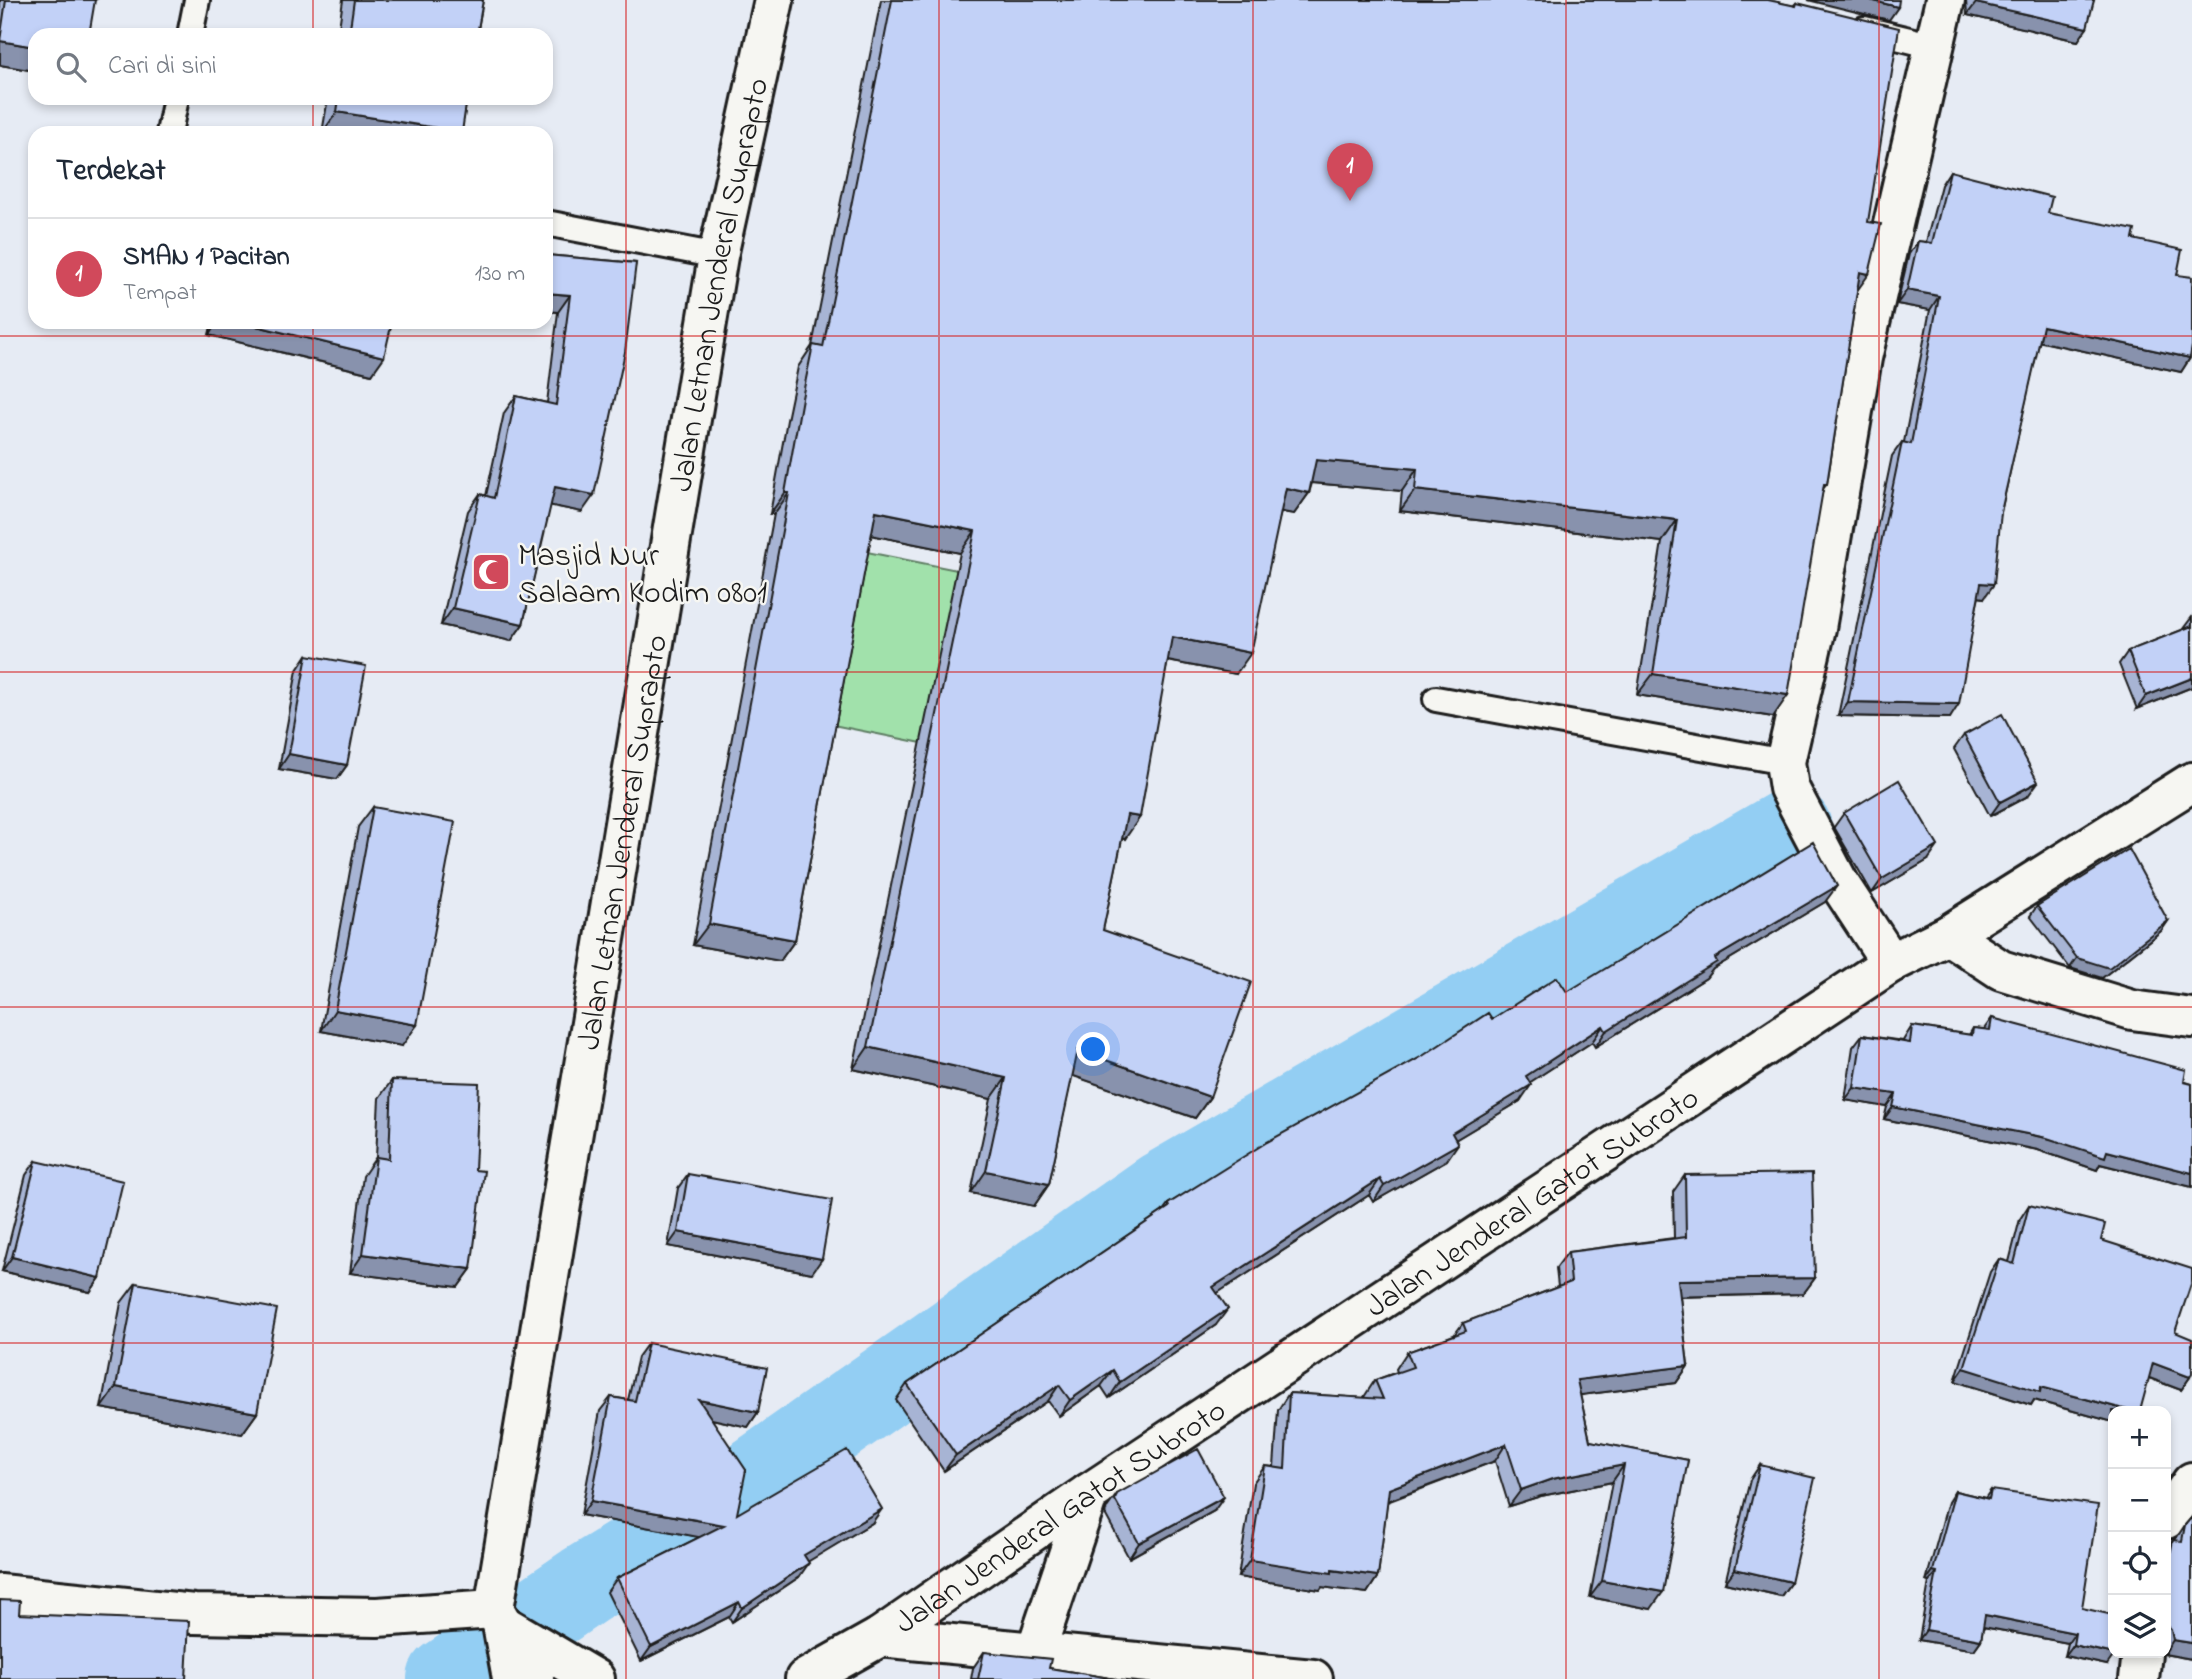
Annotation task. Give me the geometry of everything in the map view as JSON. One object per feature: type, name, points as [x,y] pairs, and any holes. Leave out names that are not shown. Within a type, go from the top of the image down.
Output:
[{"type":"main road","name":"Jalan Letnan Jenderal Suprapto","points":[[512,1644],[702,253],[774,0]]},
{"type":"main road","points":[[1891,963],[1840,885],[1787,775],[1816,628],[1862,358],[1945,0]]},
{"type":"main road","name":"Jalan Jenderal Gatot Subroto","points":[[804,1679],[880,1637],[1089,1493],[1891,963],[1948,935],[2192,782]]},
{"type":"main road","points":[[1948,935],[2001,970],[2132,1010],[2192,1018]]},
{"type":"main road","points":[[2171,1512],[2192,1482]]},
{"type":"main road","points":[[1035,1653],[1089,1493]]},
{"type":"main road","points":[[0,1594],[194,1614],[377,1616],[512,1644],[595,1679]]},
{"type":"main road","points":[[880,1637],[1035,1653],[1141,1671],[1314,1679]]},
{"type":"main road","points":[[2138,1679],[2141,1658]]},
{"type":"lane","points":[[191,28],[197,0]]},
{"type":"lane","points":[[1839,23],[1934,46]]},
{"type":"lane","points":[[170,126],[175,105]]},
{"type":"lane","points":[[553,224],[702,253]]},
{"type":"lane","points":[[1436,699],[1787,775]]},
{"type":"green space","points":[[857,550],[957,570],[922,743],[823,723]]},
{"type":"building","points":[[6,0],[95,0],[90,28],[28,28],[28,46],[0,41]]},
{"type":"building","points":[[354,0],[483,0],[478,28],[350,28]]},
{"type":"building","points":[[892,0],[1768,0],[1796,6],[1797,3],[1899,28],[1868,222],[1881,224],[1869,274],[1860,272],[1827,484],[1824,484],[1788,695],[1653,674],[1677,520],[1415,490],[1417,469],[1316,460],[1309,493],[1286,488],[1251,653],[1172,637],[1140,817],[1127,815],[1103,930],[1251,982],[1210,1097],[1078,1050],[1049,1184],[986,1171],[1006,1078],[868,1047],[975,531],[876,511],[795,940],[709,924],[789,493],[785,493],[802,398],[813,345],[823,347]]},
{"type":"building","points":[[1870,0],[1899,0],[1898,7]]},
{"type":"building","points":[[1976,0],[2094,0],[2087,28],[1976,3]]},
{"type":"building","points":[[338,105],[466,105],[463,126],[424,126],[337,112]]},
{"type":"building","points":[[1950,171],[2052,197],[2048,213],[2135,230],[2133,239],[2182,250],[2177,275],[2192,277],[2190,358],[2043,326],[2001,512],[1994,584],[1981,583],[1959,704],[1848,702],[1902,442],[1911,444],[1939,296],[1907,290],[1918,241],[1932,243]]},
{"type":"building","points":[[553,256],[636,263],[625,352],[594,495],[555,487],[523,624],[453,608],[480,494],[494,498],[516,396],[556,405],[570,295],[553,294]]},
{"type":"building","points":[[269,329],[390,329],[384,357]]},
{"type":"building","points":[[2192,626],[2192,678],[2146,696],[2128,651]]},
{"type":"building","points":[[307,655],[366,666],[347,765],[289,754]]},
{"type":"building","points":[[2002,714],[2038,782],[2000,802],[1964,735]]},
{"type":"building","points":[[1899,780],[1938,846],[1882,879],[1844,813]]},
{"type":"building","points":[[373,807],[455,822],[417,1025],[335,1010]]},
{"type":"building","points":[[1813,842],[1837,886],[1715,958],[1717,962],[1606,1031],[1603,1026],[1526,1076],[1531,1085],[1452,1133],[1458,1144],[1384,1186],[1380,1179],[1213,1287],[1228,1309],[1120,1382],[1113,1370],[1070,1400],[1059,1385],[956,1455],[907,1384],[1169,1207],[1168,1204],[1267,1142],[1421,1057],[1488,1013],[1492,1019],[1557,977],[1567,992]]},
{"type":"building","points":[[2129,849],[2168,921],[2109,968],[2077,958],[2037,906]]},
{"type":"building","points":[[1992,1018],[2186,1070],[2184,1082],[2192,1084],[2192,1173],[2107,1151],[2105,1157],[2047,1138],[1893,1107],[1896,1094],[1854,1088],[1862,1035],[1910,1043],[1912,1026],[1972,1035],[1973,1028],[1990,1030]]},
{"type":"building","points":[[392,1080],[479,1083],[475,1170],[484,1171],[471,1269],[363,1254],[376,1157],[389,1159]]},
{"type":"building","points":[[36,1161],[123,1181],[100,1278],[12,1257]]},
{"type":"building","points":[[1812,1173],[1815,1278],[1678,1280],[1688,1366],[1577,1380],[1590,1441],[1688,1460],[1663,1592],[1602,1581],[1624,1465],[1552,1479],[1521,1490],[1506,1444],[1389,1489],[1378,1576],[1332,1570],[1332,1573],[1250,1560],[1265,1466],[1285,1469],[1289,1393],[1383,1399],[1375,1380],[1413,1367],[1407,1352],[1466,1331],[1463,1323],[1571,1282],[1568,1252],[1686,1237],[1685,1175]]},
{"type":"building","points":[[688,1174],[832,1200],[822,1259],[678,1232]]},
{"type":"building","points":[[2029,1205],[2105,1224],[2101,1240],[2192,1269],[2192,1281],[2175,1332],[2192,1339],[2190,1377],[2153,1363],[2141,1406],[2112,1406],[2041,1387],[2040,1392],[1964,1368],[1999,1259],[2014,1264]]},
{"type":"building","points":[[136,1283],[277,1309],[257,1413],[116,1387]]},
{"type":"building","points":[[648,1343],[767,1368],[758,1412],[699,1400],[746,1470],[737,1514],[847,1450],[882,1509],[804,1555],[809,1563],[742,1608],[739,1602],[651,1647],[617,1578],[724,1525],[591,1501],[611,1397],[635,1401]]},
{"type":"building","points":[[1198,1449],[1224,1497],[1139,1543],[1115,1500],[1117,1494]]},
{"type":"building","points":[[1760,1465],[1815,1478],[1791,1582],[1735,1569]]},
{"type":"building","points":[[1991,1490],[2098,1505],[2082,1608],[2108,1614],[2108,1652],[2073,1645],[2075,1633],[1985,1615],[1981,1640],[1926,1630],[1937,1572],[1933,1571],[1955,1491],[1989,1499]]},
{"type":"building","points":[[2192,1517],[2192,1643],[2173,1640],[2171,1630],[2171,1550],[2173,1540],[2182,1541],[2185,1525]]},
{"type":"building","points":[[0,1600],[20,1601],[19,1614],[189,1621],[186,1679],[0,1679]]},
{"type":"building","points":[[984,1652],[1051,1659],[1049,1668],[1116,1679],[978,1679]]},
{"type":"waterway","points":[[448,1679],[585,1585],[719,1503],[1162,1192],[1791,828]]},
{"type":"place","name":"SMAN 1 Pacitan","points":[[1350,201]]},
{"type":"place","name":"Masjid Nur Salaam Kodim 0801","points":[[491,572]]}]
